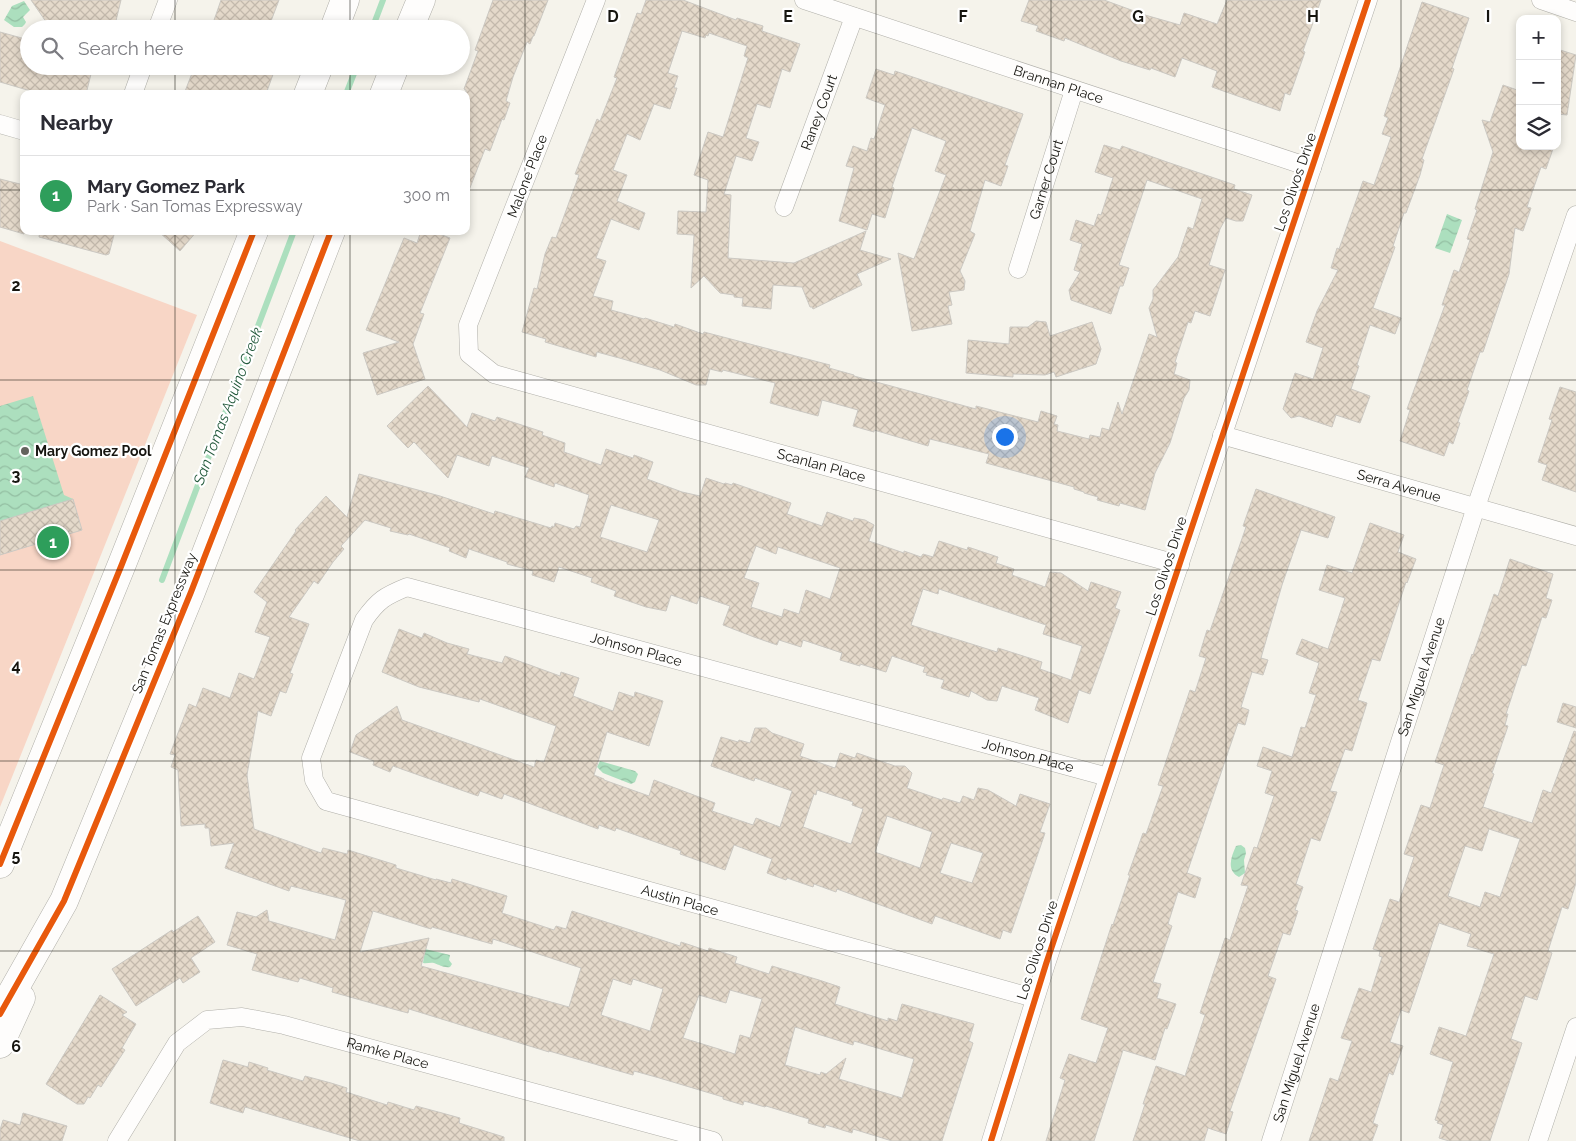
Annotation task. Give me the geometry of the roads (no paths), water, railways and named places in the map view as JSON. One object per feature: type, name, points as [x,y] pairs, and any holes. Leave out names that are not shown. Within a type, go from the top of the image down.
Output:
[{"type":"highway","points":[[337,20],[345,0]]},
{"type":"highway","points":[[412,20],[420,0]]},
{"type":"highway","points":[[310,90],[315,75]]},
{"type":"highway","points":[[386,90],[391,75]]},
{"type":"highway","points":[[0,864],[119,573],[252,235]]},
{"type":"highway","name":"San Tomas Expressway","points":[[0,1014],[64,901],[190,592],[329,235]]},
{"type":"highway","points":[[0,1044],[64,901]]},
{"type":"street","points":[[160,20],[168,0]]},
{"type":"street","name":"Malone Place","points":[[469,354],[468,325],[596,0]]},
{"type":"street","name":"Brannan Place","points":[[804,0],[1312,168]]},
{"type":"street","name":"Los Olivos Drive","points":[[991,1141],[1034,998],[1368,0]]},
{"type":"street","points":[[1541,0],[1576,12]]},
{"type":"street","name":"Raney Court","points":[[784,207],[854,17]]},
{"type":"street","points":[[134,90],[140,75]]},
{"type":"street","name":"Garner Court","points":[[1018,269],[1074,90]]},
{"type":"street","points":[[0,124],[20,131]]},
{"type":"street","name":"San Miguel Avenue","points":[[1272,1141],[1476,507],[1576,215]]},
{"type":"street","name":"Scanlan Place","points":[[469,354],[494,374],[1180,565]]},
{"type":"street","name":"Serra Avenue","points":[[1222,435],[1576,536]]},
{"type":"street","name":"Johnson Place","points":[[326,801],[314,780],[310,758],[364,620],[376,603],[392,593],[407,587],[1108,778]]},
{"type":"street","name":"Austin Place","points":[[326,801],[1034,998]]},
{"type":"street","name":"Ramke Place","points":[[117,1141],[177,1043],[207,1020],[242,1017],[284,1025],[712,1141]]},
{"type":"street","points":[[1538,1141],[1576,1027]]},
{"type":"water","points":[[24,1],[30,10],[23,17],[25,20],[20,20],[20,27],[14,27],[4,20],[12,6]]},
{"type":"water","points":[[1447,214],[1462,220],[1450,253],[1435,248]]},
{"type":"water","name":"Mary Gomez Pool","points":[[33,396],[64,495],[73,499],[80,525],[0,549],[0,406]]},
{"type":"water","points":[[600,761],[635,771],[638,774],[635,782],[631,784],[603,773],[597,767]]},
{"type":"water","points":[[1241,845],[1245,848],[1246,853],[1244,860],[1245,873],[1239,877],[1232,871],[1231,863],[1236,846]]},
{"type":"water","points":[[425,949],[450,955],[449,960],[452,964],[450,967],[443,967],[434,963],[423,963]]},
{"type":"waterway","name":"San Tomas Aquino Creek","points":[[375,20],[383,0]]},
{"type":"waterway","name":"San Tomas Aquino Creek","points":[[348,90],[353,75]]},
{"type":"waterway","name":"San Tomas Aquino Creek","points":[[162,580],[292,235]]},
{"type":"place","name":"Mary Gomez Pool","points":[[25,451]]},
{"type":"place","name":"Mary Gomez Park","points":[[53,542]]}]
